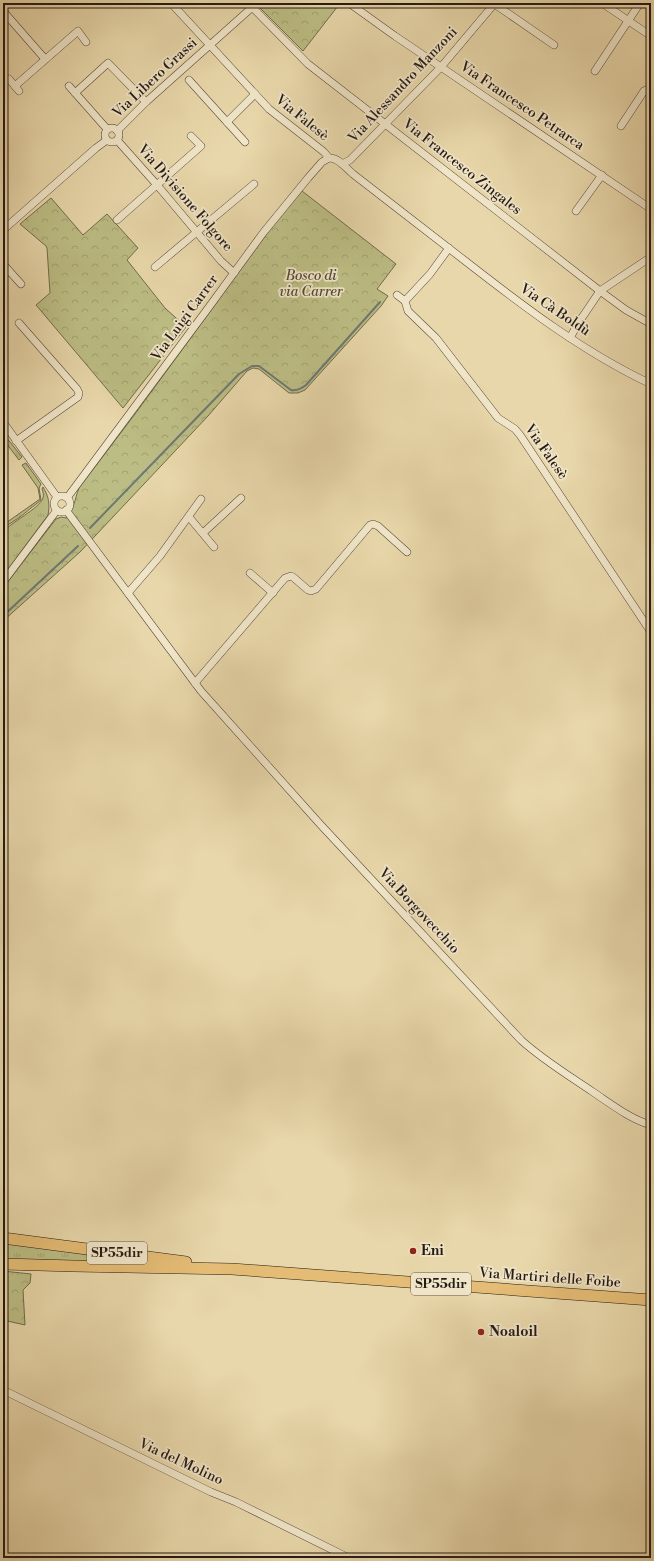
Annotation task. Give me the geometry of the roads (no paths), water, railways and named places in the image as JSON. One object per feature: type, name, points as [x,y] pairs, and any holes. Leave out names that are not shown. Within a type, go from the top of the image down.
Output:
[{"type":"highway","name":"Via Martiri delle Foibe","points":[[3,1238],[232,1269]]},
{"type":"highway","name":"Via Martiri delle Foibe","points":[[3,1264],[232,1269],[651,1300]]},
{"type":"street","name":"Via Falesè","points":[[171,3],[269,109],[324,152],[329,158],[332,158],[342,164],[449,248]]},
{"type":"street","name":"Via Francesco Petrarca","points":[[350,3],[441,67],[651,208]]},
{"type":"street","name":"Via Alessandro Manzoni","points":[[342,164],[350,160],[441,67],[494,3]]},
{"type":"street","points":[[494,3],[554,45]]},
{"type":"street","points":[[602,3],[651,36]]},
{"type":"street","points":[[595,71],[640,3]]},
{"type":"street","name":"Via Libero Grassi","points":[[118,131],[146,102],[253,4]]},
{"type":"street","name":"Via Francesco Zingales","points":[[253,4],[308,64],[386,123],[600,291],[626,310],[651,324]]},
{"type":"street","points":[[3,11],[45,59]]},
{"type":"street","points":[[9,79],[17,88],[45,59],[78,32],[86,42]]},
{"type":"street","points":[[75,93],[108,63],[146,102]]},
{"type":"street","points":[[189,80],[245,142]]},
{"type":"street","points":[[69,86],[107,129]]},
{"type":"street","points":[[621,126],[644,91],[651,88]]},
{"type":"street","name":"Via Falesè","points":[[227,122],[255,94]]},
{"type":"street","points":[[112,128],[118,131],[119,135],[116,140],[112,142],[107,140],[104,134],[107,129],[112,128]]},
{"type":"street","points":[[117,220],[201,146],[192,136]]},
{"type":"street","points":[[3,230],[107,140]]},
{"type":"street","name":"Via Divisione Folgore","points":[[116,140],[157,185],[221,261],[234,273]]},
{"type":"street","name":"Via Luigi Carrer","points":[[67,498],[286,203],[322,162],[329,158]]},
{"type":"street","points":[[576,211],[602,175]]},
{"type":"street","points":[[155,267],[254,184]]},
{"type":"street","points":[[405,302],[430,274],[449,248]]},
{"type":"street","name":"Via Cà Boldù","points":[[449,248],[518,301],[570,338],[651,384]]},
{"type":"street","points":[[570,338],[600,291],[651,257]]},
{"type":"street","points":[[3,264],[21,284]]},
{"type":"street","name":"Via Falesè","points":[[397,295],[405,302],[408,311],[436,338],[498,418],[515,429],[520,435],[651,632]]},
{"type":"street","points":[[16,441],[78,397],[79,393],[19,323]]},
{"type":"street","points":[[4,426],[57,497]]},
{"type":"street","points":[[63,496],[67,498],[70,503],[66,510],[62,512],[57,510],[54,503],[57,497],[63,496]]},
{"type":"street","points":[[203,533],[241,498]]},
{"type":"street","points":[[128,594],[160,556],[201,499]]},
{"type":"street","points":[[3,582],[57,510]]},
{"type":"street","name":"Via Borgovecchio","points":[[66,510],[195,683],[319,823],[521,1040],[549,1063],[613,1105],[642,1123],[651,1125]]},
{"type":"street","points":[[189,517],[214,547]]},
{"type":"street","points":[[195,683],[285,578],[290,576],[308,590],[311,591],[316,589],[370,525],[375,524],[378,526],[407,552]]},
{"type":"street","points":[[250,573],[273,593]]},
{"type":"street","name":"Via del Molino","points":[[3,1390],[349,1558]]},
{"type":"waterway","points":[[90,528],[239,374],[252,366],[259,366],[291,390],[301,389],[380,302]]},
{"type":"waterway","points":[[3,616],[78,546]]},
{"type":"place","name":"Eni","points":[[413,1251]]},
{"type":"place","name":"Noaloil","points":[[481,1332]]},
{"type":"park label","name":"Bosco di via Carrer","points":[[311,284]]}]
